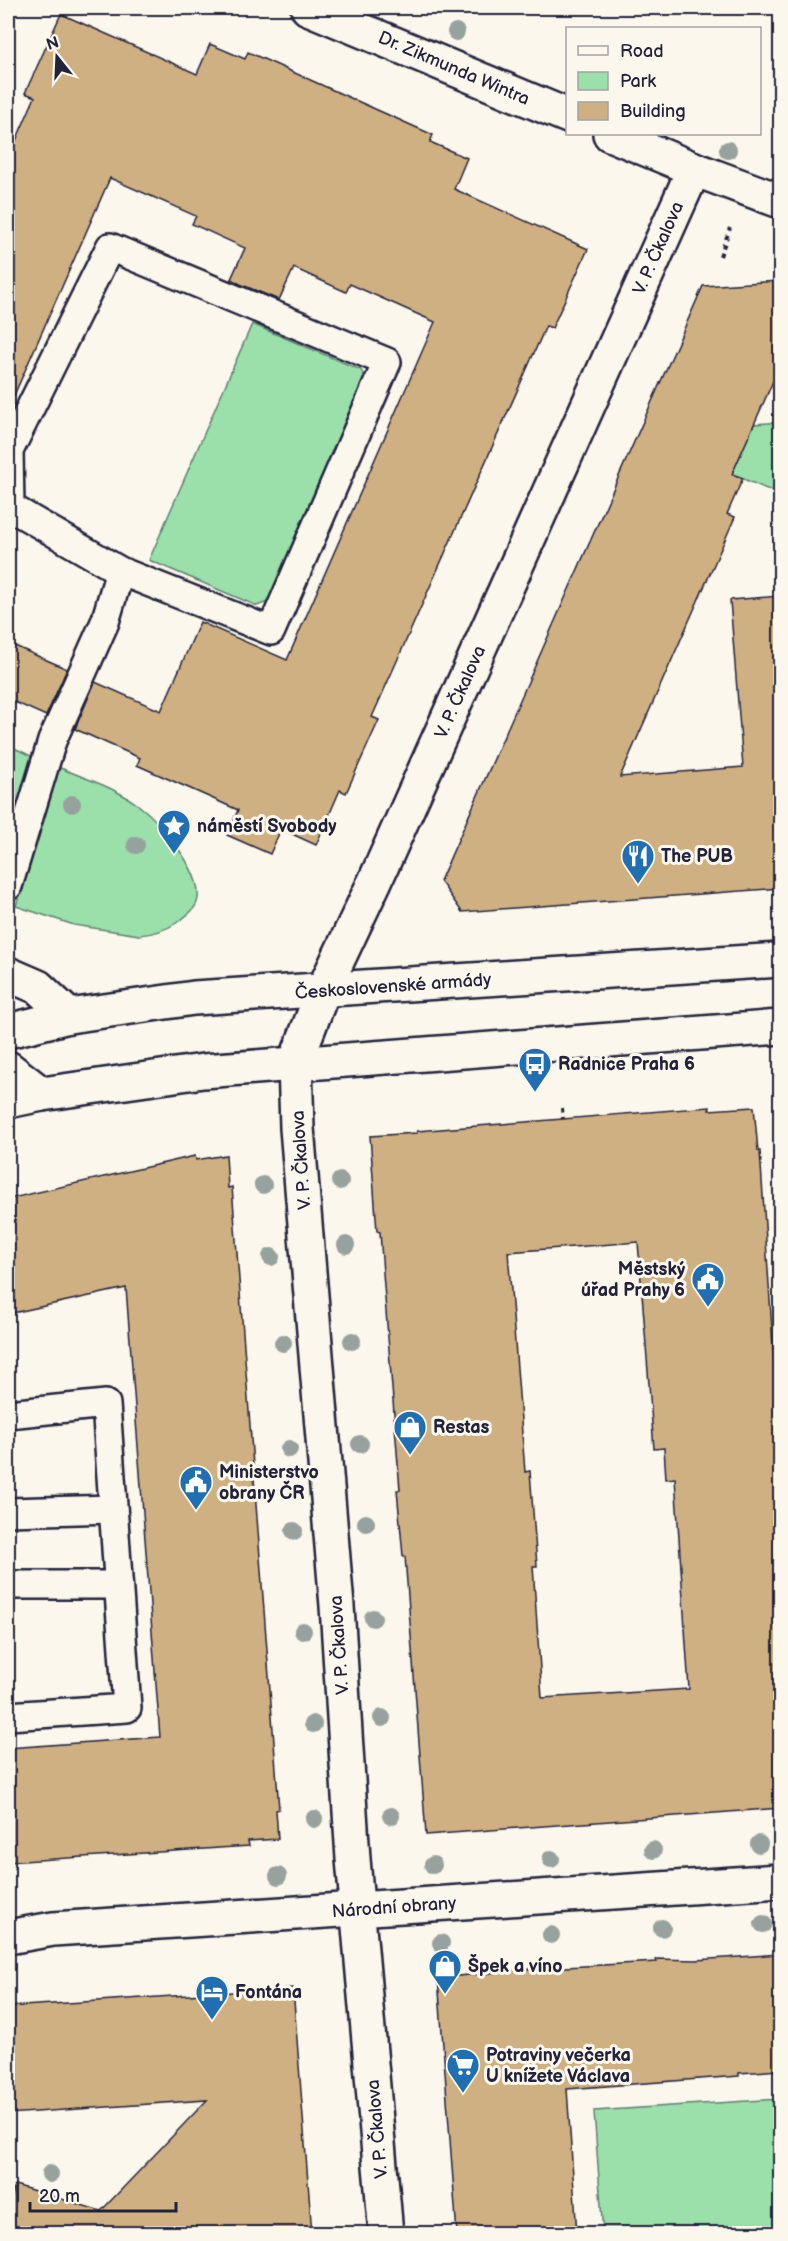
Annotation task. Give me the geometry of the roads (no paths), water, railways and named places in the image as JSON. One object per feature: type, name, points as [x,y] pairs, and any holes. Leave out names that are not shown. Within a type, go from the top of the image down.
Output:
[{"type":"street","name":"Dr. Zikmunda Wintra","points":[[308,8],[367,18],[566,116]]},
{"type":"street","points":[[612,135],[780,201]]},
{"type":"street","name":"V. P. Čkalova","points":[[386,2234],[357,1909],[337,1606],[297,1128],[296,1063],[323,990],[375,881],[694,169]]},
{"type":"street","name":"Československé armády","points":[[8,1031],[69,1016],[194,998],[780,960]]},
{"type":"street","points":[[8,974],[38,987],[69,1016]]},
{"type":"street","points":[[8,1101],[203,1071],[780,1027]]},
{"type":"street","points":[[8,1068],[42,1094]]},
{"type":"street","name":"Národní obrany","points":[[8,1937],[53,1929],[780,1881]]},
{"type":"lane","points":[[110,247],[387,362],[271,631],[120,571],[10,507],[9,451],[110,247]]},
{"type":"lane","points":[[8,886],[52,741],[105,621],[120,571]]},
{"type":"lane","points":[[8,1414],[106,1404],[127,1708],[8,1716]]},
{"type":"lane","points":[[8,1512],[113,1509]]},
{"type":"lane","points":[[8,1585],[118,1585]]},
{"type":"place","name":"náměstí Svobody","points":[[174,855]]},
{"type":"place","name":"The PUB","points":[[638,885]]},
{"type":"place","name":"Radnice Praha 6","points":[[535,1093]]},
{"type":"place","name":"Městský úřad Prahy 6","points":[[708,1308]]},
{"type":"place","name":"Restas","points":[[410,1456]]},
{"type":"place","name":"Ministerstvo obrany ČR","points":[[196,1511]]},
{"type":"place","name":"Špek a víno","points":[[445,1995]]},
{"type":"place","name":"Fontána","points":[[212,2021]]},
{"type":"place","name":"Potraviny večerka U knížete Václava","points":[[463,2094]]}]
